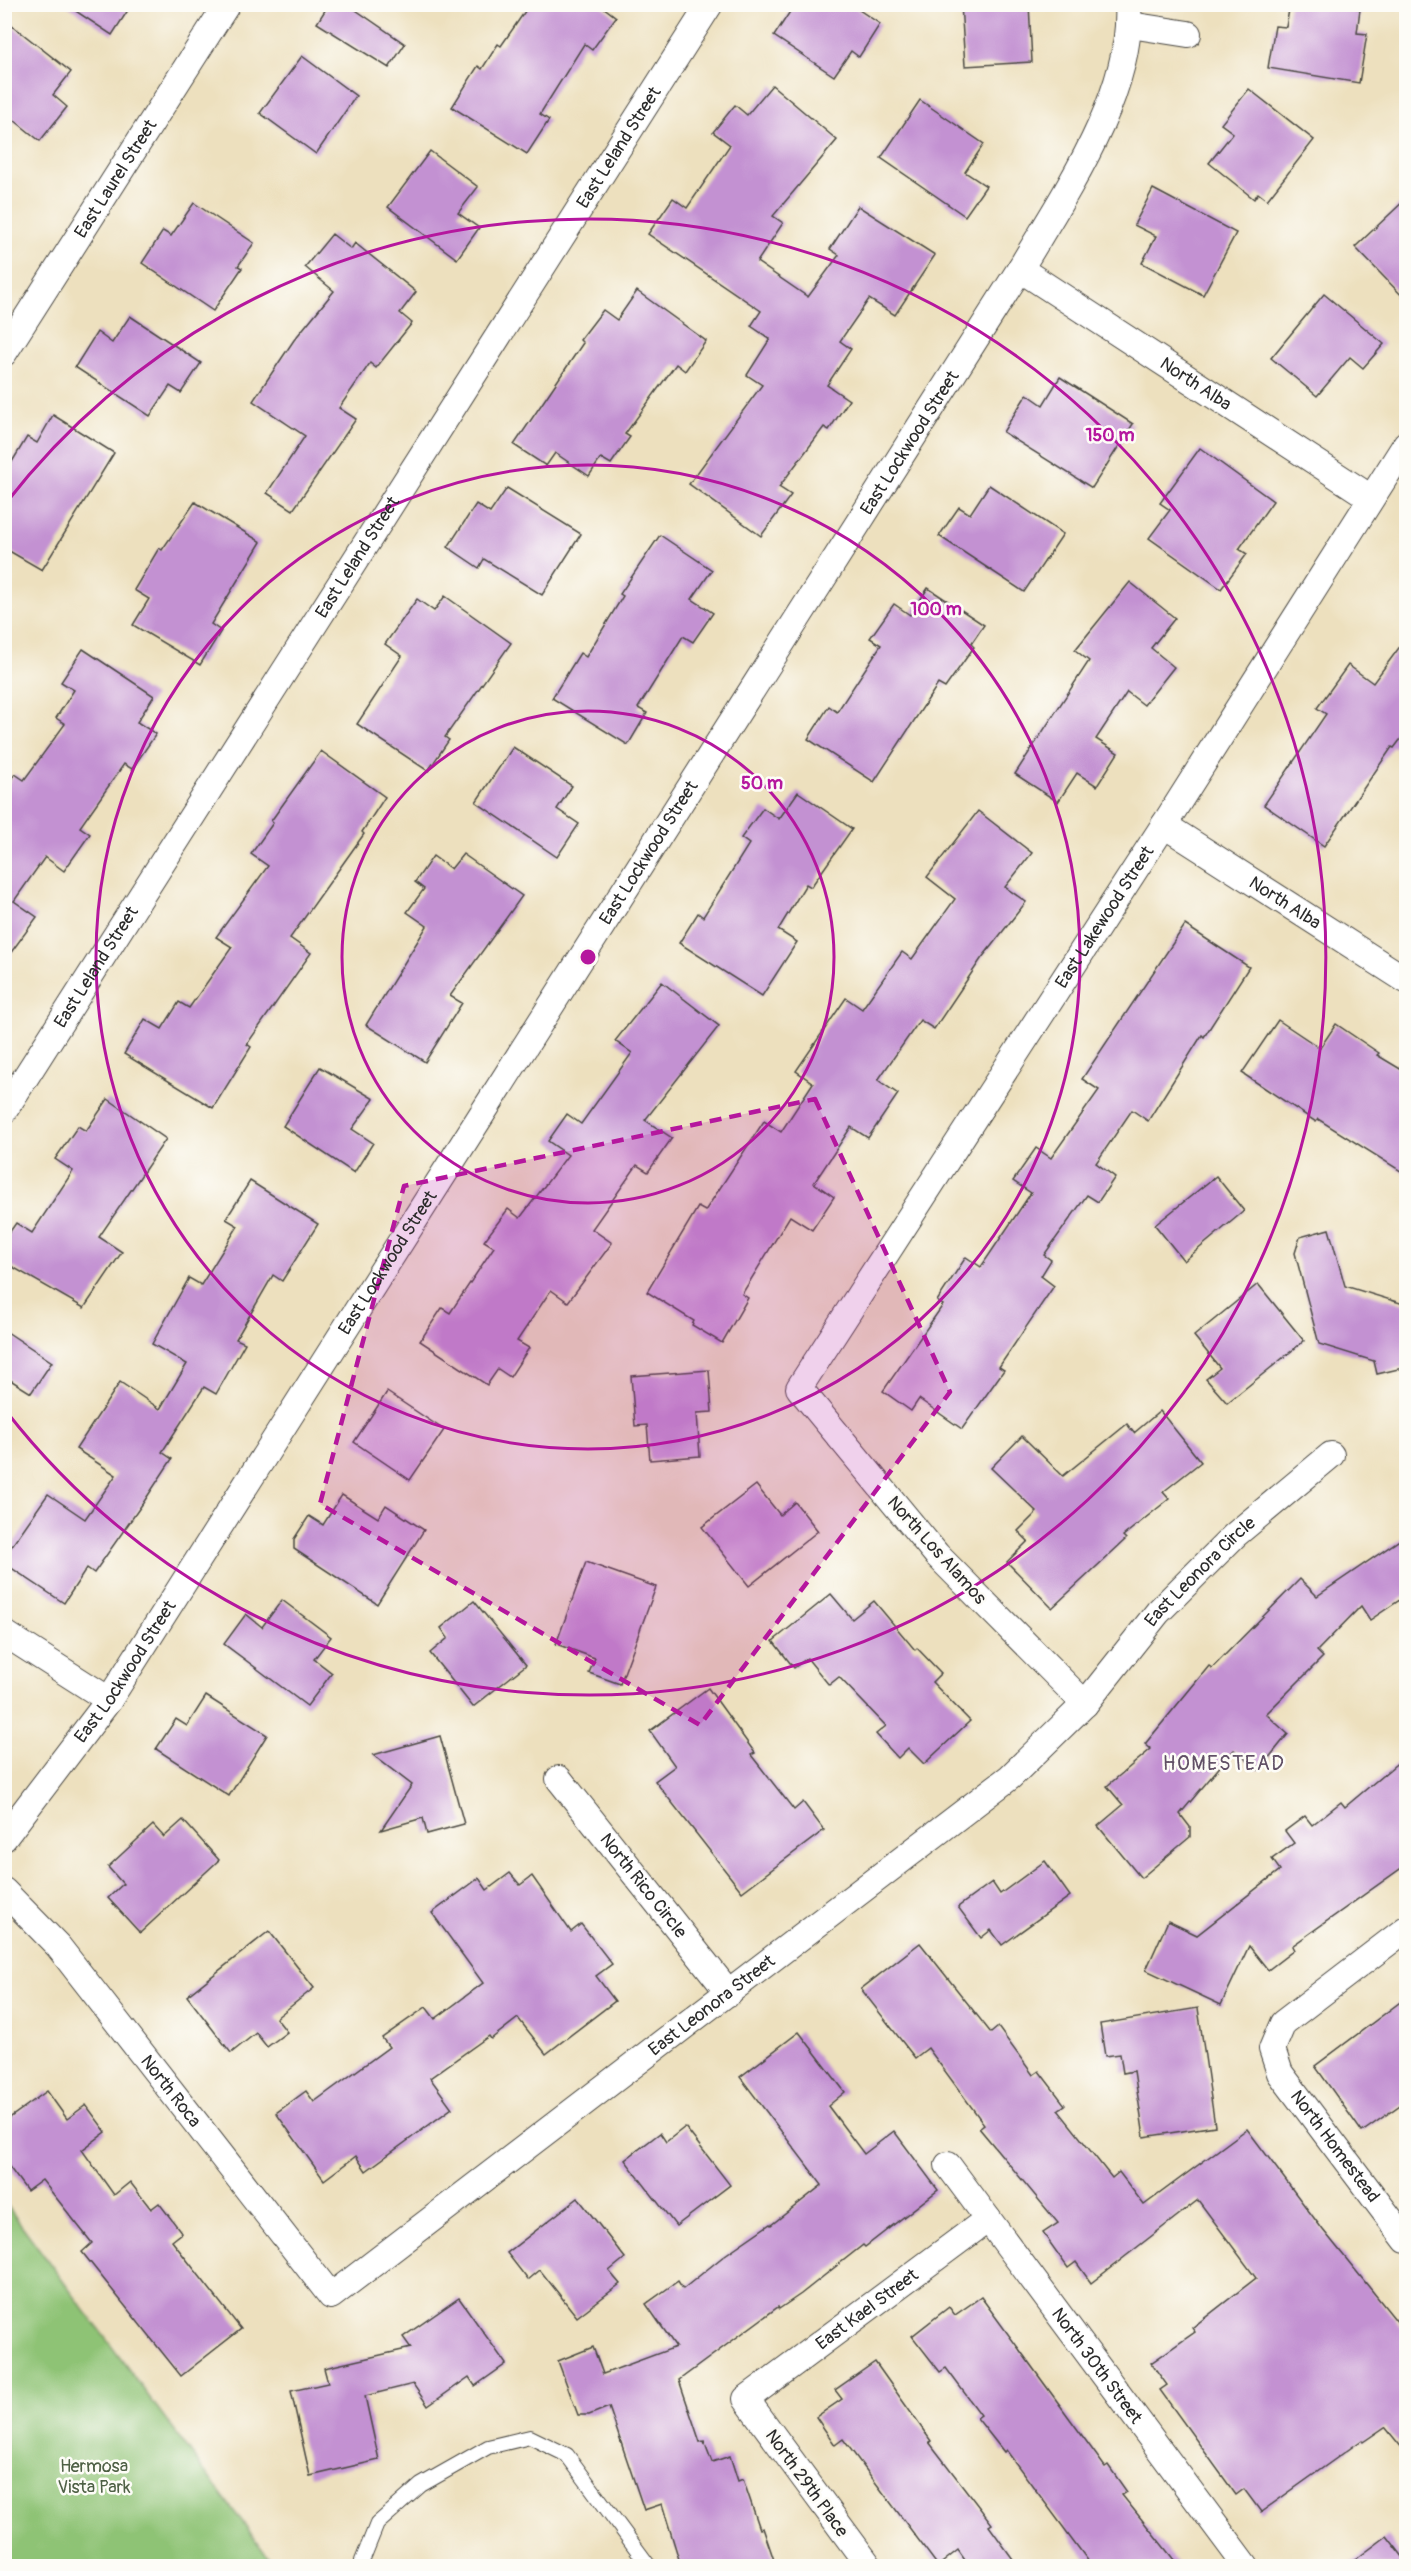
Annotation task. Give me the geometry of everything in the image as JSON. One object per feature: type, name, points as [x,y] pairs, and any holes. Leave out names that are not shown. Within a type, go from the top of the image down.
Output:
[{"type":"street","name":"East Laurel Street","points":[[4,353],[227,4]]},
{"type":"street","name":"East Leland Street","points":[[4,1111],[710,4]]},
{"type":"street","points":[[1129,15],[1188,34]]},
{"type":"street","name":"East Lockwood Street","points":[[4,1838],[109,1700],[1020,269],[1081,166],[1118,83],[1129,15]]},
{"type":"street","name":"North Alba","points":[[1020,269],[1371,498]]},
{"type":"street","name":"East Lakewood Street","points":[[799,1388],[1164,825],[1407,444]]},
{"type":"street","name":"North Alba","points":[[1164,825],[1407,980]]},
{"type":"street","name":"North Los Alamos","points":[[799,1388],[937,1555],[1085,1704]]},
{"type":"street","name":"East Leonora Circle","points":[[1085,1704],[1158,1612],[1235,1535],[1331,1455]]},
{"type":"street","points":[[4,1633],[109,1700]]},
{"type":"street","name":"East Leonora Street","points":[[331,2296],[1010,1777],[1085,1704]]},
{"type":"street","name":"North Rico Circle","points":[[559,1779],[729,1993]]},
{"type":"street","name":"North Roca","points":[[4,1891],[58,1946],[331,2296]]},
{"type":"street","name":"North Homestead","points":[[1404,2230],[1280,2073],[1272,2049],[1283,2023],[1407,1929]]},
{"type":"street","name":"North 30th Street","points":[[948,2165],[1246,2566]]},
{"type":"street","name":"East Kael Street","points":[[746,2399],[988,2219]]},
{"type":"street","name":"North 29th Place","points":[[746,2399],[869,2566]]},
{"type":"lane","points":[[363,2566],[362,2561],[377,2524],[421,2485],[488,2447],[530,2437],[567,2455],[649,2566]]},
{"type":"highlighted area","points":[[815,1099],[950,1392],[700,1725],[320,1504],[404,1186]]},
{"type":"green space","name":"Hermosa Vista Park","points":[[5,2203],[274,2565],[5,2566]]},
{"type":"building","points":[[65,4],[132,4],[112,35]]},
{"type":"building","points":[[329,4],[347,4],[405,44],[389,68],[317,23]]},
{"type":"building","points":[[530,4],[599,4],[616,17],[592,50],[584,44],[540,114],[549,120],[527,154],[452,107],[478,66],[482,69],[498,44],[501,46]]},
{"type":"building","points":[[795,4],[850,4],[880,24],[859,57],[851,51],[834,76],[774,36]]},
{"type":"building","points":[[961,4],[1029,4],[1032,62],[965,66]]},
{"type":"building","points":[[1290,4],[1335,4],[1360,9],[1357,33],[1367,34],[1359,83],[1268,68],[1275,26],[1286,27]]},
{"type":"building","points":[[4,19],[71,72],[53,95],[67,107],[40,141],[4,112]]},
{"type":"building","points":[[302,56],[356,96],[316,154],[260,113]]},
{"type":"building","points":[[772,85],[837,140],[773,216],[783,223],[757,262],[808,297],[839,255],[830,249],[858,206],[935,255],[895,315],[869,299],[840,341],[851,349],[827,385],[849,400],[829,430],[824,427],[779,487],[791,495],[761,536],[689,484],[762,385],[747,375],[770,339],[751,326],[761,311],[648,234],[673,198],[687,208],[730,145],[713,132],[735,105],[747,115]]},
{"type":"building","points":[[1249,89],[1314,140],[1267,200],[1258,193],[1254,199],[1209,163],[1233,133],[1221,124]]},
{"type":"building","points":[[920,100],[984,144],[965,172],[986,186],[965,216],[881,158]]},
{"type":"building","points":[[430,151],[478,187],[458,213],[479,228],[457,259],[388,207]]},
{"type":"building","points":[[1153,189],[1236,233],[1203,295],[1142,263],[1156,236],[1134,225]]},
{"type":"building","points":[[1407,198],[1407,301],[1355,247]]},
{"type":"building","points":[[194,203],[254,243],[238,266],[242,268],[213,311],[142,263],[163,231],[171,236]]},
{"type":"building","points":[[332,234],[351,249],[355,243],[416,292],[400,313],[412,323],[376,368],[370,363],[339,408],[356,419],[293,510],[267,493],[305,436],[253,401],[294,340],[334,291],[305,267]]},
{"type":"building","points":[[637,291],[706,341],[685,371],[676,364],[625,434],[630,437],[611,464],[601,458],[589,476],[555,453],[546,466],[514,445],[583,343],[580,340],[603,310],[617,320]]},
{"type":"building","points":[[1324,294],[1384,344],[1363,368],[1350,357],[1317,396],[1271,358]]},
{"type":"building","points":[[130,316],[201,363],[181,393],[170,386],[150,416],[75,367],[97,332],[112,343]]},
{"type":"building","points":[[1060,377],[1133,424],[1092,488],[1003,432],[1027,394],[1043,405]]},
{"type":"building","points":[[53,415],[114,453],[42,570],[4,548],[4,475],[27,437],[37,443]]},
{"type":"building","points":[[1200,448],[1273,501],[1239,549],[1247,554],[1221,589],[1149,538],[1170,510],[1160,503]]},
{"type":"building","points":[[989,485],[1063,534],[1024,592],[939,536],[959,507],[970,514]]},
{"type":"building","points":[[507,488],[581,534],[542,595],[484,559],[479,568],[448,547],[476,504],[490,513]]},
{"type":"building","points":[[195,502],[261,542],[211,624],[221,631],[200,665],[133,625],[149,599],[134,590],[159,548],[162,550]]},
{"type":"building","points":[[660,535],[712,570],[692,599],[713,613],[693,642],[683,636],[638,708],[647,713],[628,745],[552,698],[580,653],[586,657],[623,596],[620,594]]},
{"type":"building","points":[[1130,582],[1175,618],[1151,648],[1174,667],[1144,705],[1127,692],[1096,739],[1118,753],[1097,786],[1077,773],[1058,802],[1015,774],[1089,661],[1075,650]]},
{"type":"building","points":[[928,588],[984,625],[971,644],[974,647],[945,688],[938,684],[874,782],[808,739],[829,706],[837,712],[881,645],[870,638],[894,604],[910,615]]},
{"type":"building","points":[[445,596],[511,643],[445,737],[449,740],[428,771],[357,724],[402,656],[385,644],[417,599],[434,611]]},
{"type":"building","points":[[1407,637],[1407,731],[1394,748],[1392,747],[1324,846],[1264,805],[1326,714],[1317,708],[1348,665],[1373,683]]},
{"type":"building","points":[[83,649],[154,696],[137,722],[156,734],[132,769],[124,764],[80,827],[90,834],[64,871],[45,857],[14,901],[37,917],[4,962],[4,789],[15,774],[24,780],[65,724],[56,718],[74,690],[61,682]]},
{"type":"building","points":[[513,747],[572,786],[557,809],[579,824],[557,857],[476,802]]},
{"type":"building","points":[[321,751],[385,797],[362,832],[364,834],[290,938],[311,953],[247,1044],[251,1047],[213,1108],[124,1054],[145,1019],[162,1029],[179,1002],[189,1008],[232,947],[216,937],[268,866],[251,854],[273,823],[271,821]]},
{"type":"building","points":[[798,792],[852,829],[811,887],[806,884],[778,930],[797,942],[762,996],[679,943],[698,913],[703,917],[749,844],[741,838],[763,808],[779,819]]},
{"type":"building","points":[[978,811],[1032,853],[1005,887],[1026,902],[981,959],[934,1029],[920,1020],[878,1080],[898,1094],[868,1138],[851,1127],[814,1183],[834,1197],[812,1230],[790,1216],[742,1294],[748,1298],[722,1343],[692,1325],[694,1321],[647,1292],[698,1207],[705,1211],[764,1121],[781,1132],[813,1083],[796,1071],[846,998],[862,1009],[902,952],[912,959],[955,899],[927,877]]},
{"type":"building","points":[[463,854],[522,896],[450,996],[462,1003],[425,1062],[366,1025],[427,926],[407,912],[424,889],[415,882],[433,856],[451,869]]},
{"type":"building","points":[[1185,925],[1249,967],[1204,1037],[1202,1035],[1148,1121],[1132,1110],[1096,1163],[1115,1177],[1098,1202],[1087,1195],[1044,1255],[1051,1260],[1041,1276],[1054,1286],[999,1367],[1004,1370],[962,1429],[919,1399],[911,1411],[883,1391],[943,1305],[937,1301],[966,1257],[981,1267],[1031,1193],[1013,1181],[1036,1148],[1051,1158],[1099,1090],[1082,1079]]},
{"type":"building","points":[[662,982],[719,1026],[645,1120],[672,1138],[648,1172],[637,1165],[592,1229],[612,1243],[568,1302],[551,1290],[517,1341],[529,1348],[510,1377],[498,1369],[487,1385],[420,1341],[442,1308],[450,1313],[494,1247],[484,1241],[508,1209],[520,1218],[568,1155],[548,1141],[567,1114],[581,1124],[632,1053],[615,1041]]},
{"type":"building","points":[[1278,1020],[1320,1048],[1336,1024],[1379,1053],[1377,1055],[1407,1073],[1407,1175],[1318,1119],[1316,1122],[1242,1073]]},
{"type":"building","points":[[320,1067],[374,1099],[352,1129],[373,1143],[354,1173],[283,1126]]},
{"type":"building","points":[[108,1099],[166,1139],[99,1237],[122,1252],[84,1308],[4,1262],[4,1240],[16,1223],[32,1233],[73,1171],[55,1159],[78,1126],[86,1131]]},
{"type":"building","points":[[1216,1176],[1244,1211],[1184,1261],[1155,1225]]},
{"type":"building","points":[[250,1181],[318,1224],[282,1281],[273,1275],[236,1339],[245,1343],[216,1394],[204,1387],[162,1452],[172,1459],[143,1503],[94,1573],[87,1568],[64,1603],[4,1563],[4,1557],[48,1494],[85,1519],[116,1475],[76,1449],[120,1382],[160,1409],[187,1364],[152,1344],[189,1278],[201,1285],[238,1226],[226,1219]]},
{"type":"building","points":[[1329,1229],[1345,1286],[1407,1305],[1407,1367],[1377,1374],[1374,1361],[1319,1344],[1295,1253],[1300,1237]]},
{"type":"building","points":[[1258,1284],[1304,1341],[1227,1403],[1206,1379],[1220,1368],[1194,1336]]},
{"type":"building","points":[[4,1330],[52,1362],[31,1393],[4,1376]]},
{"type":"building","points":[[709,1370],[712,1412],[697,1413],[700,1456],[650,1460],[647,1425],[635,1426],[631,1376]]},
{"type":"building","points":[[387,1392],[444,1430],[410,1480],[354,1442]]},
{"type":"building","points":[[1160,1411],[1201,1462],[1163,1492],[1169,1499],[1123,1536],[1126,1539],[1052,1608],[1007,1562],[1028,1541],[1018,1531],[1037,1512],[991,1468],[1022,1436],[1063,1476],[1127,1424],[1134,1433]]},
{"type":"building","points":[[756,1485],[780,1515],[795,1502],[818,1531],[749,1586],[702,1527]]},
{"type":"building","points":[[342,1495],[378,1518],[386,1505],[424,1530],[377,1604],[294,1549],[294,1539],[309,1516],[323,1525]]},
{"type":"building","points":[[1407,1535],[1407,1595],[1370,1620],[1361,1606],[1317,1651],[1323,1657],[1266,1714],[1288,1734],[1259,1770],[1234,1750],[1180,1814],[1190,1827],[1190,1837],[1141,1878],[1098,1826],[1123,1805],[1107,1786],[1151,1749],[1145,1744],[1209,1666],[1212,1668],[1300,1579],[1317,1596]]},
{"type":"building","points":[[586,1562],[656,1587],[620,1684],[589,1673],[595,1658],[556,1644]]},
{"type":"building","points":[[831,1594],[852,1619],[874,1601],[915,1650],[917,1648],[941,1673],[932,1682],[970,1721],[924,1764],[908,1748],[898,1758],[876,1734],[886,1726],[839,1677],[829,1685],[807,1658],[794,1668],[773,1641]]},
{"type":"building","points":[[282,1600],[331,1637],[314,1659],[332,1673],[307,1706],[224,1644],[246,1614],[262,1627]]},
{"type":"building","points":[[474,1601],[526,1665],[473,1707],[430,1653],[448,1638],[441,1628]]},
{"type":"building","points":[[708,1688],[755,1753],[751,1755],[794,1810],[803,1802],[824,1830],[742,1892],[655,1781],[675,1766],[650,1731]]},
{"type":"building","points":[[206,1696],[267,1735],[229,1796],[156,1749],[176,1719],[187,1726]]},
{"type":"building","points":[[440,1736],[464,1824],[427,1834],[423,1818],[381,1830],[412,1785],[373,1755]]},
{"type":"building","points":[[1407,1755],[1407,1864],[1292,1946],[1294,1950],[1268,1970],[1249,1946],[1221,2005],[1146,1970],[1168,1921],[1197,1935],[1280,1870],[1272,1859],[1294,1843],[1285,1831],[1305,1816],[1312,1825],[1341,1802],[1345,1807]]},
{"type":"building","points":[[183,1820],[219,1860],[140,1933],[108,1898],[123,1884],[108,1867],[153,1825],[164,1837]]},
{"type":"building","points":[[1045,1861],[1070,1896],[1002,1945],[991,1930],[981,1938],[958,1907],[992,1882],[1000,1894]]},
{"type":"building","points":[[510,1873],[520,1885],[532,1876],[571,1932],[581,1924],[612,1964],[596,1976],[615,2001],[546,2054],[518,2018],[491,2039],[489,2036],[430,2078],[452,2108],[366,2171],[356,2156],[324,2180],[276,2113],[306,2091],[314,2102],[389,2047],[382,2038],[426,2007],[435,2019],[483,1983],[432,1913],[479,1878],[487,1890]]},
{"type":"building","points":[[269,1931],[314,1988],[276,2018],[287,2032],[267,2047],[256,2033],[231,2053],[187,1996]]},
{"type":"building","points":[[920,1943],[991,2033],[998,2027],[1033,2075],[1039,2071],[1065,2105],[1058,2110],[1112,2178],[1119,2172],[1144,2205],[1247,2129],[1323,2230],[1407,2334],[1407,2454],[1385,2427],[1363,2442],[1362,2440],[1261,2512],[1244,2489],[1236,2495],[1160,2390],[1167,2385],[1151,2363],[1195,2332],[1192,2328],[1256,2278],[1198,2200],[1091,2283],[1076,2262],[1068,2268],[1043,2233],[1058,2223],[979,2128],[984,2124],[928,2048],[915,2058],[861,1989]]},
{"type":"building","points":[[1407,1997],[1407,2100],[1362,2132],[1315,2066]]},
{"type":"building","points":[[1198,2008],[1215,2126],[1144,2137],[1134,2071],[1123,2073],[1120,2054],[1105,2056],[1100,2024]]},
{"type":"building","points":[[799,2032],[845,2092],[828,2106],[864,2154],[894,2131],[938,2190],[801,2294],[779,2309],[778,2307],[679,2380],[700,2442],[704,2441],[712,2462],[730,2456],[738,2481],[743,2479],[760,2529],[763,2528],[776,2566],[681,2566],[662,2504],[644,2510],[609,2407],[589,2415],[578,2415],[558,2361],[593,2347],[603,2374],[676,2347],[646,2304],[678,2281],[683,2289],[725,2255],[771,2225],[822,2185],[740,2077]]},
{"type":"building","points":[[47,2091],[67,2119],[86,2105],[106,2132],[82,2150],[114,2195],[130,2182],[151,2209],[159,2203],[182,2233],[172,2241],[241,2329],[181,2376],[82,2252],[92,2243],[42,2180],[27,2191],[4,2160],[4,2122]]},
{"type":"building","points":[[685,2127],[730,2185],[676,2226],[625,2160],[660,2133],[666,2142]]},
{"type":"building","points":[[578,2198],[625,2258],[609,2271],[620,2284],[577,2317],[540,2270],[528,2280],[507,2253]]},
{"type":"building","points":[[981,2297],[1105,2467],[1108,2465],[1127,2492],[1122,2495],[1179,2566],[1092,2566],[1006,2450],[1004,2452],[977,2418],[981,2415],[946,2368],[940,2372],[912,2336],[949,2307],[955,2315]]},
{"type":"building","points":[[459,2298],[506,2364],[475,2386],[469,2377],[428,2406],[413,2384],[365,2396],[379,2460],[310,2476],[291,2391],[328,2383],[324,2368],[411,2348],[403,2337]]},
{"type":"building","points":[[875,2362],[931,2441],[929,2442],[992,2524],[989,2526],[1018,2566],[969,2566],[958,2550],[938,2566],[843,2439],[835,2445],[816,2417],[842,2399],[835,2390]]},
{"type":"building","points":[[1387,2536],[1407,2562],[1407,2566],[1347,2566]]},
{"type":"district","name":"HOMESTEAD","points":[[1224,1763]]}]
